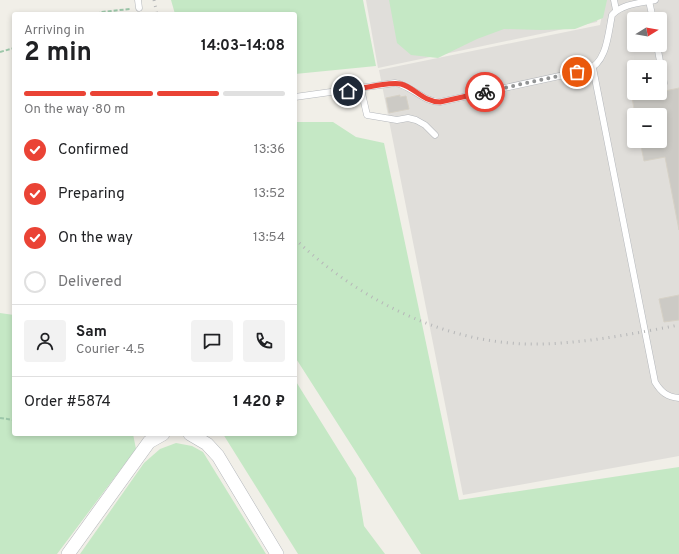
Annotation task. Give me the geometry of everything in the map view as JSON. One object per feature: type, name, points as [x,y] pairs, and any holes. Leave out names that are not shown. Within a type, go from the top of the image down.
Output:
[{"type":"street","points":[[68,554],[149,442],[160,436]]},
{"type":"street","points":[[193,436],[207,444],[218,456],[277,554]]},
{"type":"lane","points":[[138,0],[139,8]]},
{"type":"lane","points":[[614,0],[616,10]]},
{"type":"lane","points":[[297,97],[390,84],[401,84],[433,102],[440,102],[593,68],[600,61],[603,55],[612,15],[616,10],[623,7],[652,1],[653,12]]},
{"type":"lane","points":[[593,68],[655,382],[668,396],[679,398]]},
{"type":"lane","points":[[361,89],[367,115],[397,120],[408,118],[416,120],[425,125],[435,136]]},
{"type":"path","points":[[102,12],[139,8]]},
{"type":"path","points":[[0,52],[12,49]]},
{"type":"path","points":[[0,418],[12,420]]},
{"type":"shaded area","points":[[366,0],[602,0],[597,22],[378,68]]},
{"type":"shaded area","points":[[605,0],[679,0],[679,456],[463,495],[379,70],[600,25]]},
{"type":"green space","points":[[171,0],[363,0],[376,66],[297,74],[297,12],[174,12]]},
{"type":"green space","points":[[389,0],[607,0],[603,18],[575,29],[504,29],[477,39],[438,58],[411,55],[397,43]]},
{"type":"green space","points":[[297,122],[333,122],[356,137],[384,143],[459,500],[679,467],[679,554],[421,554],[297,360]]},
{"type":"green space","points":[[0,313],[12,315],[12,436],[133,436],[136,449],[57,554],[0,554]]},
{"type":"green space","points":[[297,383],[356,478],[364,526],[385,554],[298,554],[224,436],[297,436]]},
{"type":"green space","points":[[176,443],[192,446],[203,452],[266,554],[80,554],[144,463],[160,449]]},
{"type":"building","points":[[679,88],[679,230],[665,157],[644,161],[641,148],[667,148],[667,108],[634,108],[632,100],[667,100],[667,91]]},
{"type":"building","points":[[400,95],[400,97],[406,96],[409,109],[389,113],[386,98]]},
{"type":"building","points":[[679,295],[679,320],[664,322],[659,299]]},
{"type":"railway","points":[[154,0],[157,12]]},
{"type":"railway","points":[[297,241],[345,280],[373,298],[402,313],[432,325],[464,335],[496,341],[546,344],[584,341],[679,325]]},
{"type":"way so far","points":[[485,92],[577,72]]},
{"type":"route","points":[[348,91],[395,83],[405,86],[433,102],[440,102],[485,92]]}]
